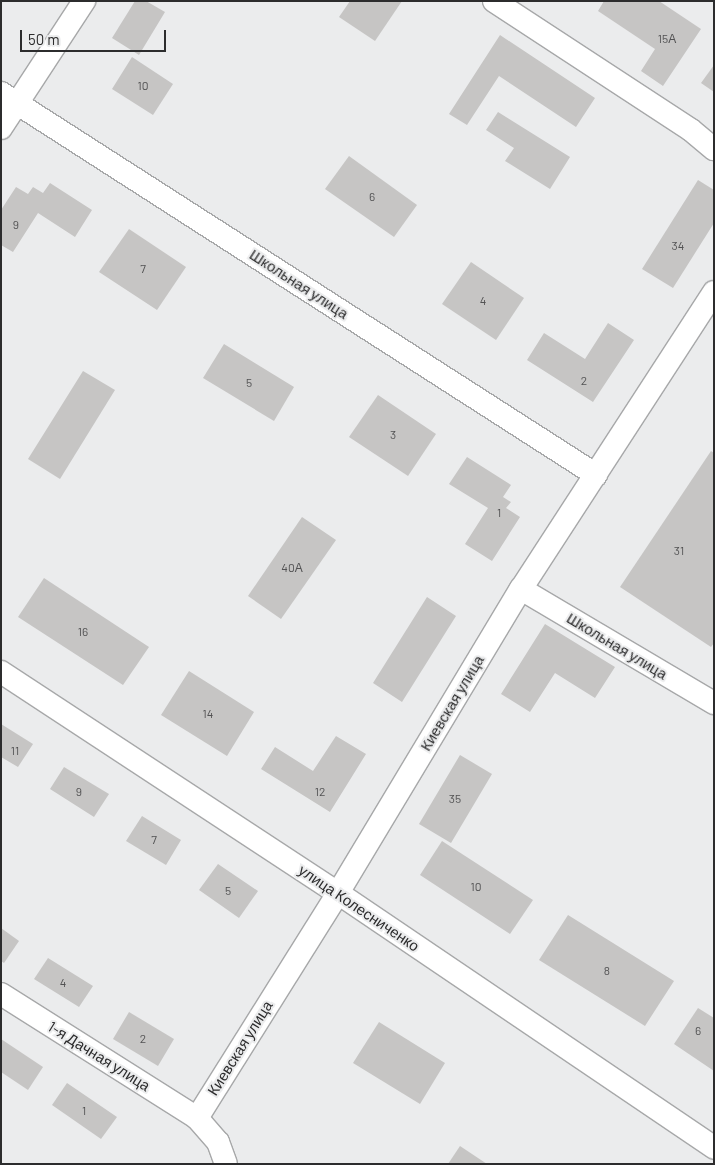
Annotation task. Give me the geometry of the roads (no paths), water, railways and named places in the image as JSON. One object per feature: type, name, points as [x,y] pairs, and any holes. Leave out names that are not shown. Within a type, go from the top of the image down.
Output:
[{"type":"street","points":[[1,128],[9,98],[84,1]]},
{"type":"street","points":[[494,1],[691,130],[714,149]]},
{"type":"street","name":"Школьная улица","points":[[9,98],[596,475]]},
{"type":"street","name":"Киевская улица","points":[[197,1118],[338,893],[521,589],[714,292]]},
{"type":"street","name":"Школьная улица","points":[[521,589],[714,703]]},
{"type":"street","name":"улица Колесниченко","points":[[1,672],[338,893],[714,1148]]},
{"type":"street","name":"1-я Дачная улица","points":[[1,994],[197,1118],[218,1142],[226,1164]]}]
